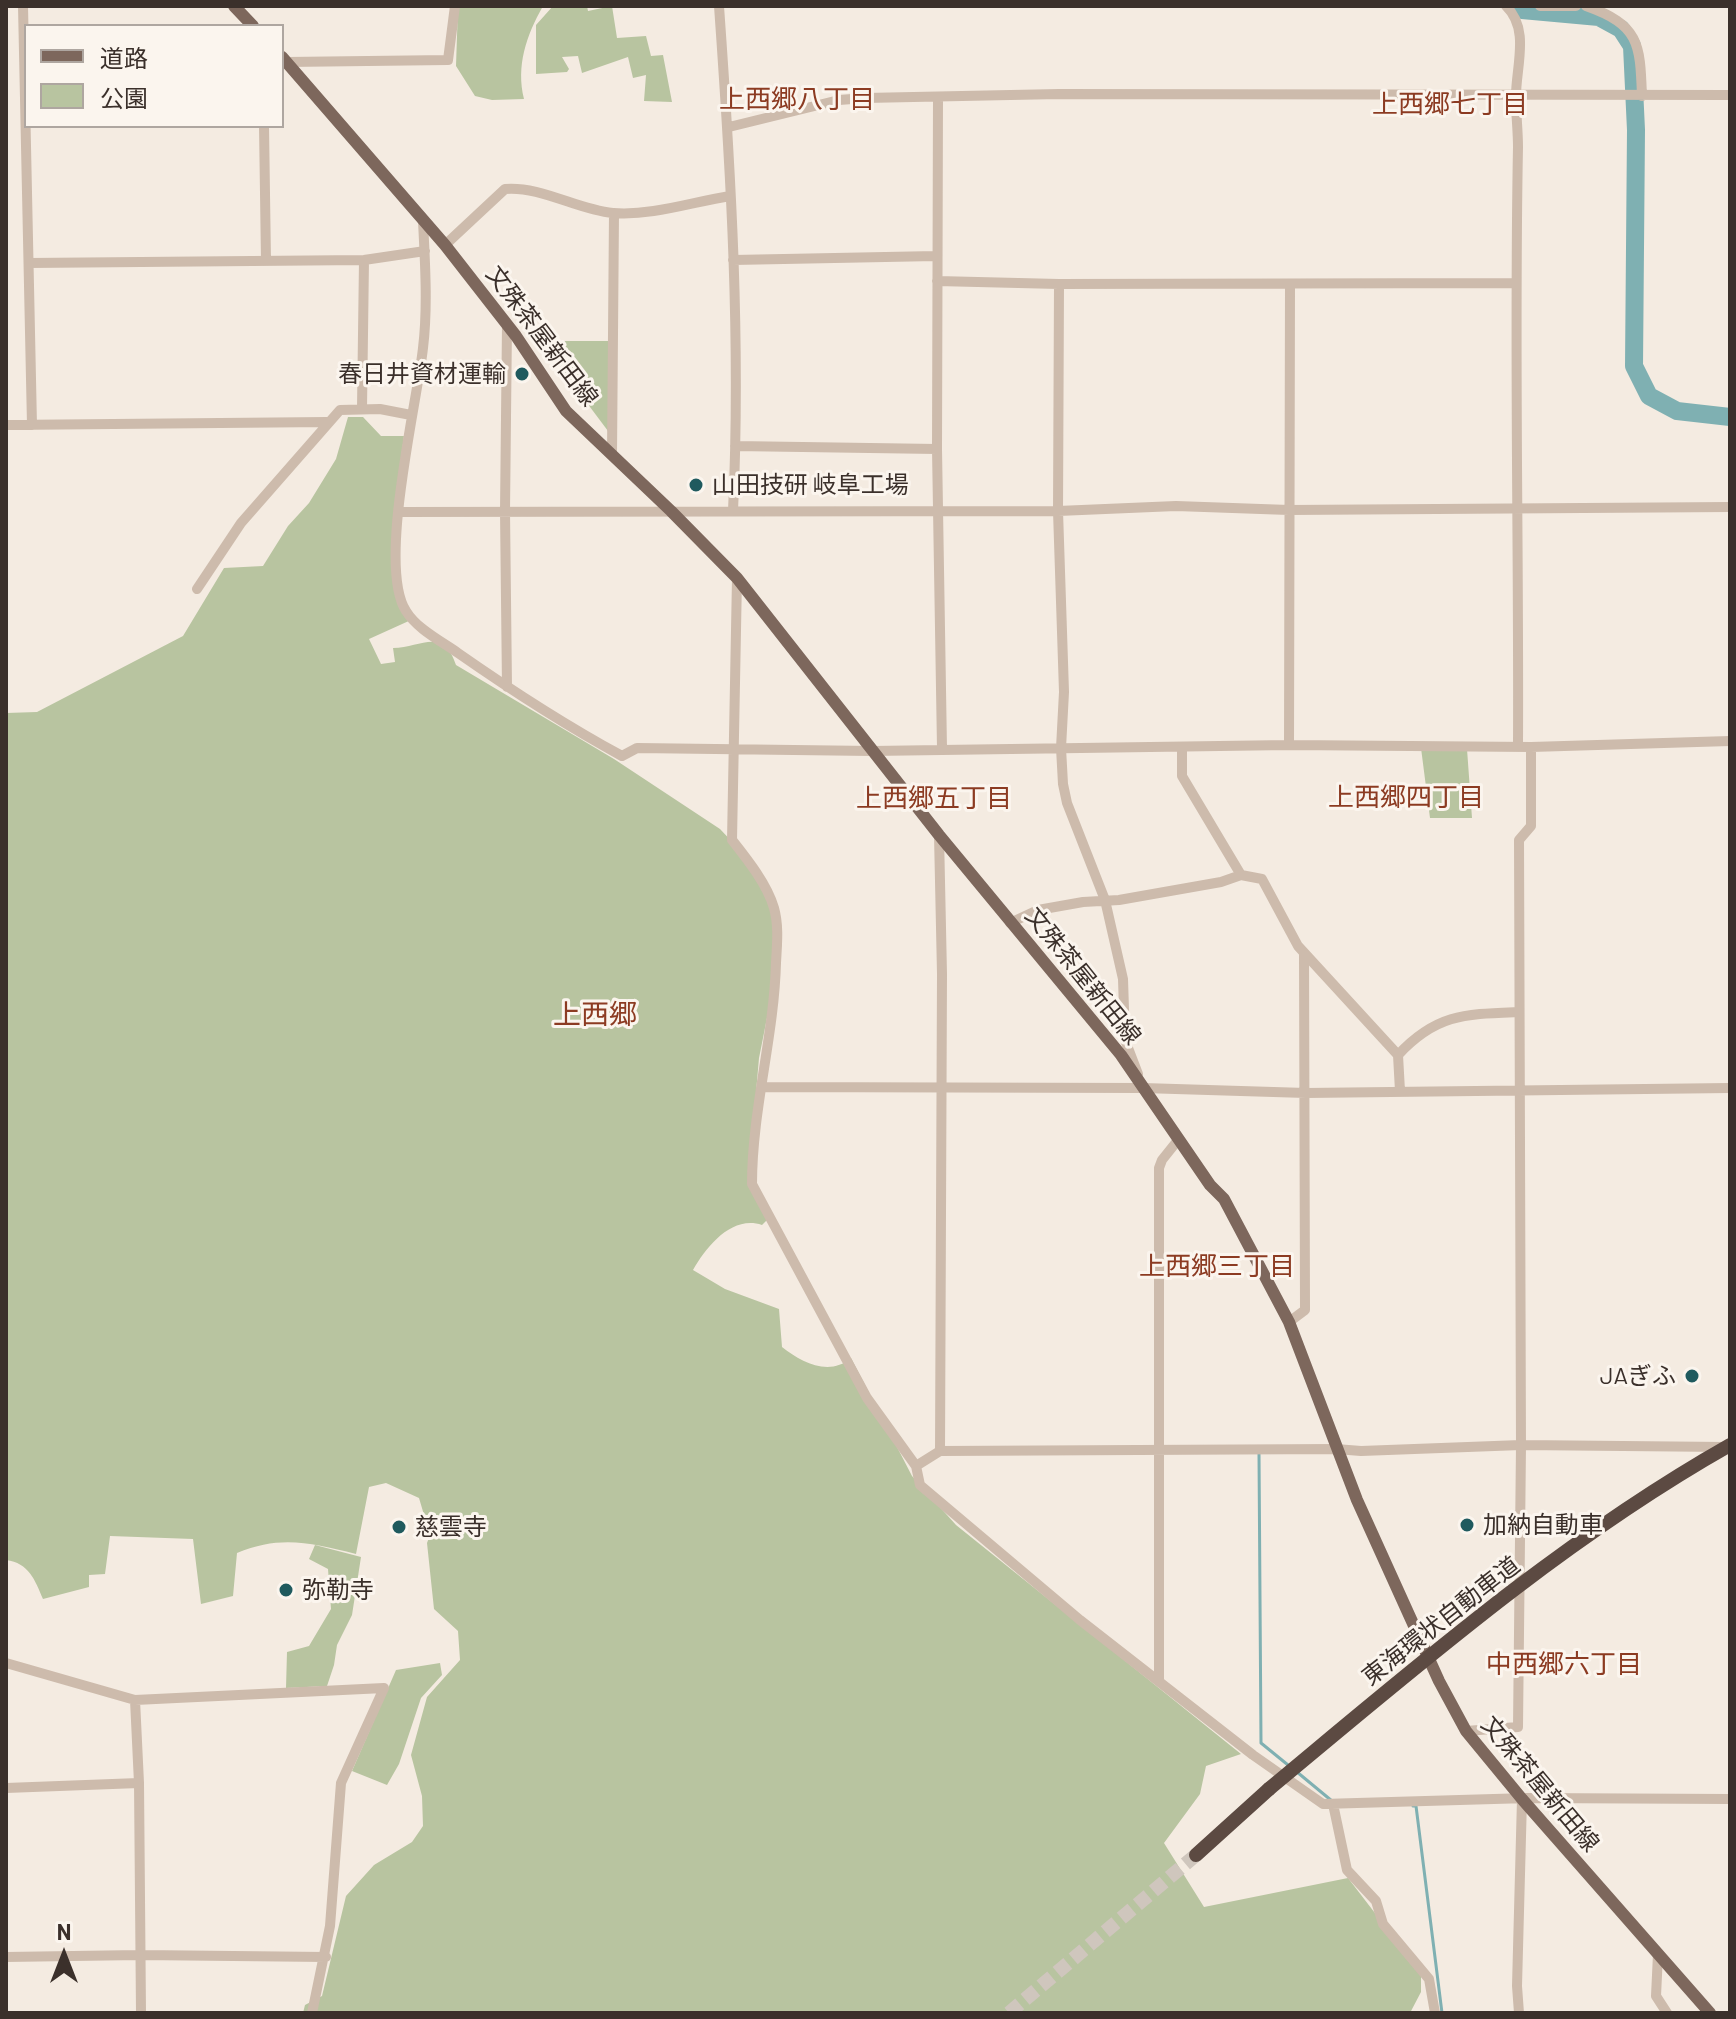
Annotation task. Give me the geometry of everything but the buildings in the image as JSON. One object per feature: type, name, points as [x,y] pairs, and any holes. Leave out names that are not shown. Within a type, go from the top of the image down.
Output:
[{"type":"highway","name":"東海環状自動車道","points":[[1196,1855],[1269,1789],[1447,1641],[1614,1517],[1730,1446]]},
{"type":"main road","points":[[234,6],[251,24]]},
{"type":"main road","name":"文殊茶屋新田線","points":[[284,59],[445,245],[507,324],[566,411],[737,578],[939,835],[1111,1043],[1210,1185],[1224,1199],[1289,1322],[1336,1449],[1433,1668],[1466,1731],[1710,2013]]},
{"type":"street","points":[[23,6],[24,49]]},
{"type":"street","points":[[284,59],[448,60],[455,6]]},
{"type":"street","points":[[719,6],[729,127],[733,260],[733,511]]},
{"type":"street","points":[[1506,6],[1512,11],[1521,39],[1516,97],[1515,283],[1518,746]]},
{"type":"street","points":[[1540,6],[1576,6]]},
{"type":"street","points":[[1586,6],[1623,24],[1637,43],[1641,59],[1642,96]]},
{"type":"street","points":[[729,127],[839,100],[1074,94],[1730,95]]},
{"type":"street","points":[[938,97],[937,449],[942,748]]},
{"type":"street","points":[[26,128],[32,425]]},
{"type":"street","points":[[264,128],[266,261]]},
{"type":"street","points":[[445,245],[505,189],[544,195],[585,209],[614,213],[651,212],[730,196]]},
{"type":"street","points":[[612,454],[614,213]]},
{"type":"street","points":[[423,221],[424,346],[411,415],[396,534],[396,579],[406,613],[427,632],[507,687],[622,756],[637,748],[872,751],[1289,745],[1531,747],[1730,741]]},
{"type":"street","points":[[29,263],[364,260],[425,251]]},
{"type":"street","points":[[733,260],[936,256]]},
{"type":"street","points":[[362,408],[364,260]]},
{"type":"street","points":[[937,281],[1059,284],[1515,283]]},
{"type":"street","points":[[1059,284],[1058,511],[1064,692],[1061,748],[1067,803],[1105,900],[1123,979],[1125,1040],[1143,1088]]},
{"type":"street","points":[[1289,745],[1290,284]]},
{"type":"street","points":[[507,324],[507,687]]},
{"type":"street","points":[[197,589],[241,523],[340,410],[362,408],[411,415]]},
{"type":"street","points":[[6,425],[327,422]]},
{"type":"street","points":[[735,446],[937,449]]},
{"type":"street","points":[[399,512],[1058,511],[1176,506],[1289,510],[1730,507]]},
{"type":"street","points":[[737,578],[732,840],[746,857],[773,904],[777,924],[776,990],[752,1149],[752,1184],[867,1398],[916,1466],[920,1485],[1080,1620],[1253,1755],[1323,1804],[1522,1799],[1730,1799]]},
{"type":"street","points":[[1182,747],[1182,776],[1241,875]]},
{"type":"street","points":[[1466,1731],[1518,1727],[1521,1445],[1519,840],[1531,826],[1531,747]]},
{"type":"street","points":[[939,835],[943,1088],[940,1451]]},
{"type":"street","points":[[1010,923],[1038,910],[1221,882],[1241,875],[1262,879],[1304,954],[1398,1055],[1400,1091]]},
{"type":"street","points":[[1289,1322],[1305,1310],[1304,954]]},
{"type":"street","points":[[1398,1055],[1411,1041],[1441,1020],[1518,1012]]},
{"type":"street","points":[[762,1087],[1143,1088],[1306,1093],[1730,1088]]},
{"type":"street","points":[[1159,1681],[1159,1168],[1178,1140]]},
{"type":"street","points":[[916,1466],[940,1451],[1361,1451],[1521,1445],[1730,1446]]},
{"type":"street","points":[[6,1663],[135,1700],[384,1688],[341,1783],[326,1957],[312,2013]]},
{"type":"street","points":[[135,1700],[139,1783],[141,2013]]},
{"type":"street","points":[[6,1788],[139,1783]]},
{"type":"street","points":[[1519,2013],[1522,1799]]},
{"type":"street","points":[[1333,1804],[1347,1870],[1376,1901],[1383,1924],[1429,1979],[1435,2013]]},
{"type":"street","points":[[1658,1954],[1656,1996],[1667,2013]]},
{"type":"street","points":[[6,1957],[326,1957]]},
{"type":"green space","points":[[458,6],[543,6],[524,51],[521,75],[524,99],[492,100],[475,96],[456,66]]},
{"type":"green space","points":[[553,6],[587,6],[588,11],[612,6],[617,38],[646,36],[651,56],[663,55],[672,102],[644,101],[646,75],[633,78],[628,57],[582,73],[578,56],[562,57],[569,69],[567,72],[536,74],[536,25]]},
{"type":"green space","points":[[546,341],[609,341],[608,431],[554,359]]},
{"type":"green space","points":[[348,417],[363,417],[381,436],[404,436],[395,505],[393,560],[395,585],[401,605],[411,620],[369,639],[381,664],[395,662],[393,648],[438,642],[451,653],[456,665],[614,759],[720,829],[757,868],[782,943],[759,1058],[750,1162],[752,1178],[770,1217],[762,1225],[741,1224],[722,1235],[705,1251],[693,1270],[725,1289],[779,1309],[782,1347],[798,1358],[825,1367],[842,1364],[851,1358],[912,1476],[956,1525],[1241,1754],[1206,1766],[1200,1794],[1164,1843],[1204,1907],[1348,1878],[1421,1973],[1421,1992],[1410,2013],[303,2013],[305,2005],[322,1996],[346,1896],[374,1865],[412,1842],[423,1826],[422,1796],[411,1755],[427,1697],[460,1660],[458,1631],[434,1609],[427,1543],[430,1535],[419,1498],[386,1483],[369,1487],[356,1554],[296,1543],[253,1547],[237,1553],[233,1596],[201,1604],[193,1539],[110,1536],[105,1574],[89,1575],[89,1587],[43,1599],[26,1569],[6,1560],[6,713],[37,712],[183,636],[224,568],[263,566],[288,526],[309,503],[336,459]]},
{"type":"green space","points":[[1421,748],[1467,749],[1472,818],[1430,818]]},
{"type":"green space","points":[[315,1545],[361,1557],[352,1615],[337,1645],[327,1686],[286,1688],[287,1652],[309,1646],[331,1609],[328,1569],[309,1559]]},
{"type":"green space","points":[[440,1663],[442,1675],[421,1698],[399,1764],[387,1785],[352,1771],[396,1670]]},
{"type":"waterway","points":[[1518,6],[1522,10],[1599,17],[1621,29],[1632,46],[1636,130],[1634,366],[1649,396],[1677,411],[1730,417]]},
{"type":"waterway","points":[[1259,1454],[1261,1743],[1288,1765]]},
{"type":"waterway","points":[[1297,1772],[1332,1801]]},
{"type":"waterway","points":[[1413,1806],[1416,1806],[1442,2013]]},
{"type":"tunnel","points":[[1009,2013],[1196,1855]]},
{"type":"place","name":"春日井資材運輸","points":[[522,374]]},
{"type":"place","name":"山田技研 岐阜工場","points":[[696,485]]},
{"type":"place","name":"JAぎふ","points":[[1692,1376]]},
{"type":"place","name":"加納自動車","points":[[1467,1525]]},
{"type":"place","name":"慈雲寺","points":[[399,1527]]},
{"type":"place","name":"弥勒寺","points":[[286,1590]]},
{"type":"district","name":"上西郷八丁目","points":[[797,99]]},
{"type":"district","name":"上西郷七丁目","points":[[1450,104]]},
{"type":"district","name":"上西郷四丁目","points":[[1406,797]]},
{"type":"district","name":"上西郷五丁目","points":[[934,798]]},
{"type":"district","name":"上西郷","points":[[595,1015]]},
{"type":"district","name":"上西郷三丁目","points":[[1217,1266]]},
{"type":"district","name":"中西郷六丁目","points":[[1564,1664]]}]
